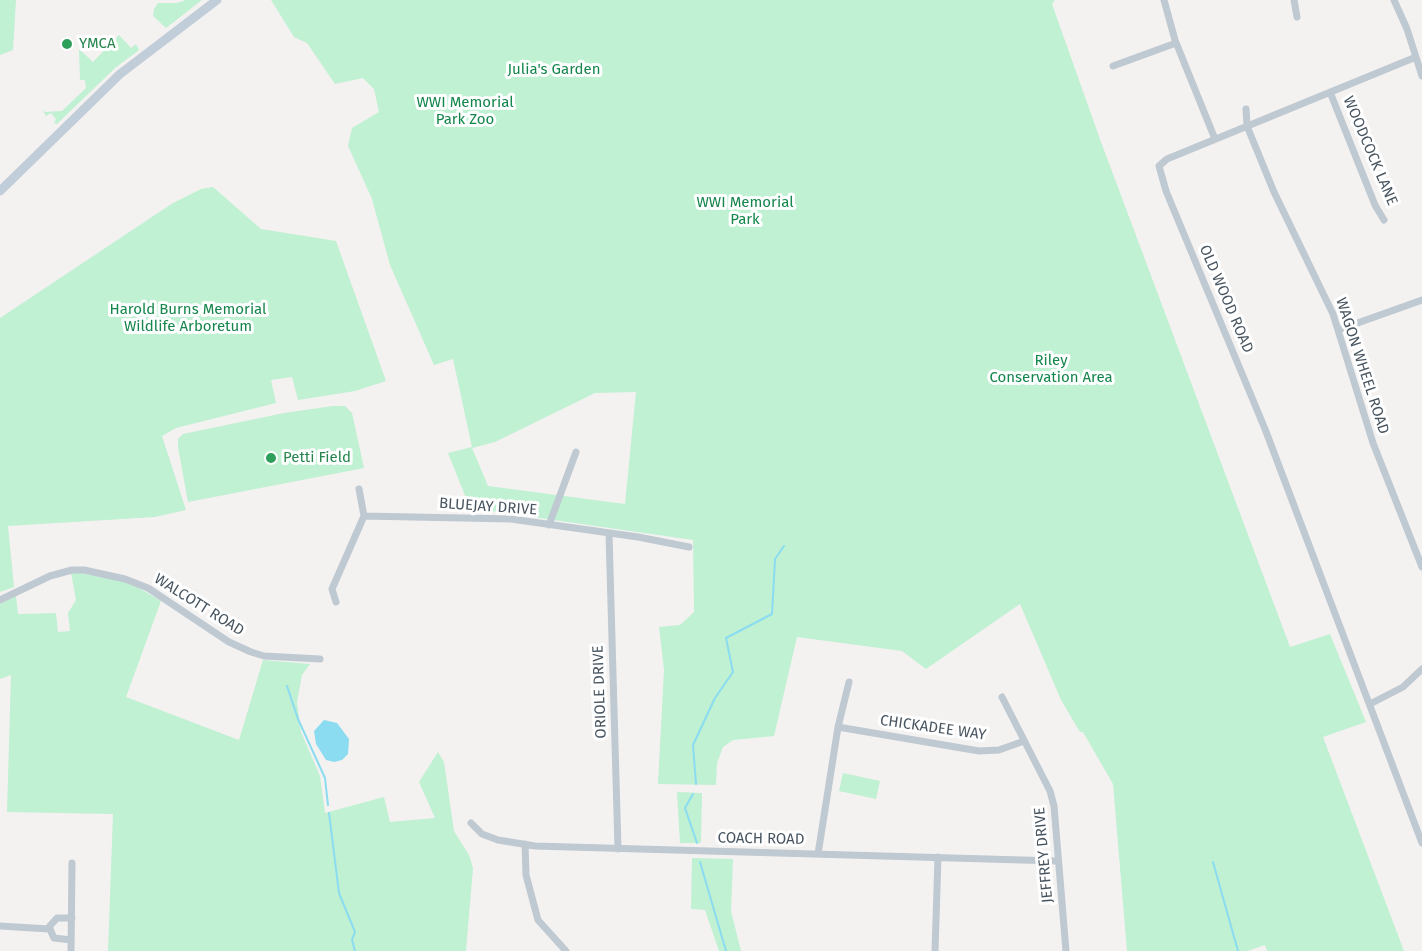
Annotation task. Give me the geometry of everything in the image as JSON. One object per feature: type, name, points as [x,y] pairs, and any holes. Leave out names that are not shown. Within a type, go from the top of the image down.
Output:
[{"type":"main road","points":[[0,191],[120,74],[217,0]]},
{"type":"street","points":[[1164,0],[1176,42],[1215,139]]},
{"type":"street","points":[[1294,0],[1297,17]]},
{"type":"street","points":[[1394,0],[1422,76]]},
{"type":"street","points":[[1113,66],[1176,42]]},
{"type":"street","name":"OLD WOOD ROAD","points":[[1370,704],[1265,429],[1160,175],[1159,166],[1167,159],[1416,57]]},
{"type":"street","name":"WOODCOCK LANE","points":[[1330,92],[1375,205],[1384,220]]},
{"type":"street","name":"WAGON WHEEL ROAD","points":[[1246,109],[1247,126],[1286,221],[1310,263],[1338,330],[1373,443],[1422,567]]},
{"type":"street","points":[[1338,330],[1422,300]]},
{"type":"street","points":[[549,525],[576,452]]},
{"type":"street","points":[[336,602],[332,589],[364,516],[360,489]]},
{"type":"street","name":"BLUEJAY DRIVE","points":[[364,516],[511,519],[689,547]]},
{"type":"street","name":"ORIOLE DRIVE","points":[[609,534],[618,849]]},
{"type":"street","name":"WALCOTT ROAD","points":[[0,600],[50,576],[72,570],[84,570],[125,579],[148,588],[229,642],[251,652],[264,656],[320,659]]},
{"type":"street","points":[[1422,669],[1403,687],[1370,704],[1422,843]]},
{"type":"street","points":[[818,854],[838,727],[849,682]]},
{"type":"street","name":"JEFFREY DRIVE","points":[[1002,697],[1050,791],[1054,806],[1065,951]]},
{"type":"street","name":"CHICKADEE WAY","points":[[838,727],[979,751],[999,750],[1024,741]]},
{"type":"street","name":"COACH ROAD","points":[[471,823],[482,834],[498,840],[525,844],[618,849],[1057,861]]},
{"type":"street","points":[[525,844],[526,875],[538,920],[566,951]]},
{"type":"street","points":[[935,951],[938,857]]},
{"type":"street","points":[[71,951],[72,863]]},
{"type":"street","points":[[71,940],[54,938],[49,929],[50,923],[57,918],[72,918]]},
{"type":"street","points":[[0,926],[49,929]]},
{"type":"green space","points":[[0,0],[16,0],[13,50],[0,55]]},
{"type":"green space","points":[[186,0],[202,0],[166,28],[153,16],[158,3],[177,3]]},
{"type":"green space","points":[[271,0],[1055,0],[1052,4],[1101,142],[1290,647],[1330,634],[1366,722],[1323,737],[1404,951],[1267,951],[1265,945],[1247,951],[1127,951],[1113,784],[1083,732],[1080,732],[1061,700],[1020,604],[926,669],[902,651],[797,637],[774,736],[733,740],[723,747],[717,763],[716,785],[658,784],[664,670],[659,627],[680,625],[694,612],[693,540],[470,508],[448,453],[472,447],[453,359],[434,365],[390,265],[372,199],[348,146],[352,128],[379,112],[374,89],[363,78],[335,84],[307,43],[294,37]],"holes":[[[636,392],[625,504],[488,486],[472,448],[495,442],[595,393]]]},
{"type":"green space","points":[[119,35],[131,48],[136,44],[139,50],[115,68],[57,124],[54,123],[56,119],[51,113],[46,116],[42,109],[45,112],[62,111],[86,88],[85,80],[80,80],[79,49],[93,62]]},
{"type":"green space","name":"Harold Burns Memorial Wildlife Arboretum","points":[[213,187],[261,229],[336,241],[386,381],[355,391],[298,400],[292,377],[271,380],[276,403],[176,428],[162,436],[186,510],[155,517],[8,526],[14,587],[0,592],[0,318],[173,203],[201,189]]},
{"type":"green space","name":"Petti Field","points":[[345,406],[352,413],[364,468],[188,502],[178,447],[178,439],[183,434],[284,413]]},
{"type":"green space","points":[[71,573],[121,581],[161,601],[126,697],[239,740],[263,660],[310,664],[302,675],[297,702],[301,732],[320,776],[325,813],[384,797],[390,822],[435,818],[419,782],[438,752],[444,762],[454,831],[469,855],[473,868],[466,951],[108,951],[113,814],[7,812],[11,675],[0,679],[0,604],[16,596],[18,614],[56,613],[58,632],[70,631],[68,613],[76,600]]},
{"type":"green space","points":[[843,773],[880,781],[876,799],[839,791]]},
{"type":"green space","points":[[677,792],[702,793],[701,843],[680,843]]},
{"type":"green space","points":[[692,858],[733,859],[731,911],[741,951],[719,951],[705,910],[691,909]]},
{"type":"water","points":[[324,720],[337,723],[349,739],[348,754],[342,760],[334,762],[326,760],[316,744],[314,731]]},
{"type":"waterway","points":[[696,784],[693,745],[715,698],[733,672],[726,638],[772,614],[775,559],[784,546]]},
{"type":"waterway","points":[[287,686],[298,719],[325,778],[328,805]]},
{"type":"waterway","points":[[693,794],[685,808],[697,843]]},
{"type":"waterway","points":[[329,813],[339,893],[355,932],[352,940],[355,951]]},
{"type":"waterway","points":[[700,862],[726,951]]},
{"type":"waterway","points":[[1213,862],[1238,951]]},
{"type":"place","name":"YMCA","points":[[67,44]]},
{"type":"place","name":"Petti Field","points":[[271,458]]},
{"type":"park label","name":"Julia's Garden","points":[[554,70]]},
{"type":"park label","name":"WWI Memorial Park Zoo","points":[[465,112]]},
{"type":"park label","name":"WWI Memorial Park","points":[[745,212]]},
{"type":"park label","name":"Riley Conservation Area","points":[[1051,370]]}]
